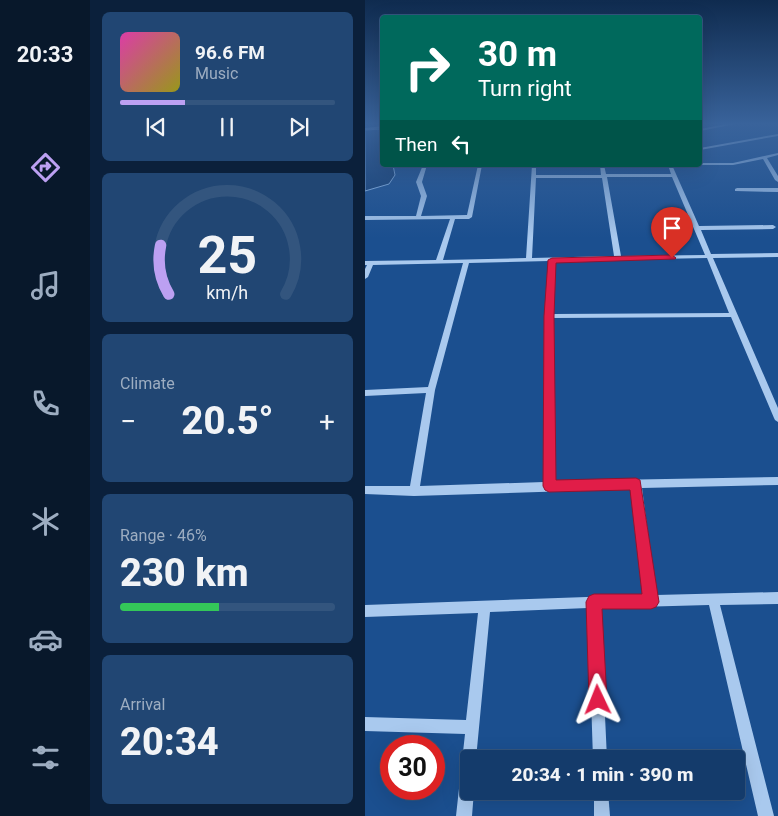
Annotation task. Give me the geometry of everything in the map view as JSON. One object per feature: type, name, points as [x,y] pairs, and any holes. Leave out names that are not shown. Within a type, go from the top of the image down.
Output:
[{"type":"street","points":[[702,164],[733,164],[742,162]]},
{"type":"street","points":[[767,162],[778,180]]},
{"type":"street","points":[[418,217],[424,196],[419,182],[424,167]]},
{"type":"street","points":[[365,218],[469,217],[480,167]]},
{"type":"street","points":[[529,260],[534,167]]},
{"type":"street","points":[[602,167],[617,259]]},
{"type":"street","points":[[672,167],[708,257],[778,418]]},
{"type":"street","points":[[534,177],[674,175]]},
{"type":"street","points":[[737,190],[778,190]]},
{"type":"street","points":[[439,261],[453,216]]},
{"type":"street","points":[[696,228],[773,227]]},
{"type":"street","points":[[365,277],[368,263],[778,255]]},
{"type":"street","points":[[549,486],[549,316],[552,260]]},
{"type":"street","points":[[414,491],[431,390],[466,262]]},
{"type":"street","points":[[549,316],[734,314]]},
{"type":"street","points":[[365,393],[431,390]]},
{"type":"street","points":[[365,490],[414,491],[778,481]]},
{"type":"street","points":[[636,484],[651,602]]},
{"type":"street","points":[[365,611],[594,602],[778,598]]},
{"type":"street","points":[[713,599],[766,816]]},
{"type":"street","points":[[594,602],[600,750]]},
{"type":"street","points":[[470,750],[485,606]]},
{"type":"street","points":[[365,724],[473,727]]},
{"type":"street","points":[[463,816],[465,800]]},
{"type":"street","points":[[601,800],[602,816]]},
{"type":"water","points":[[365,162],[380,162],[380,167],[393,167],[395,175],[389,184],[365,191]]},
{"type":"route","points":[[598,700],[594,602],[651,602],[636,484],[549,486],[549,316],[552,260],[672,258]]}]
